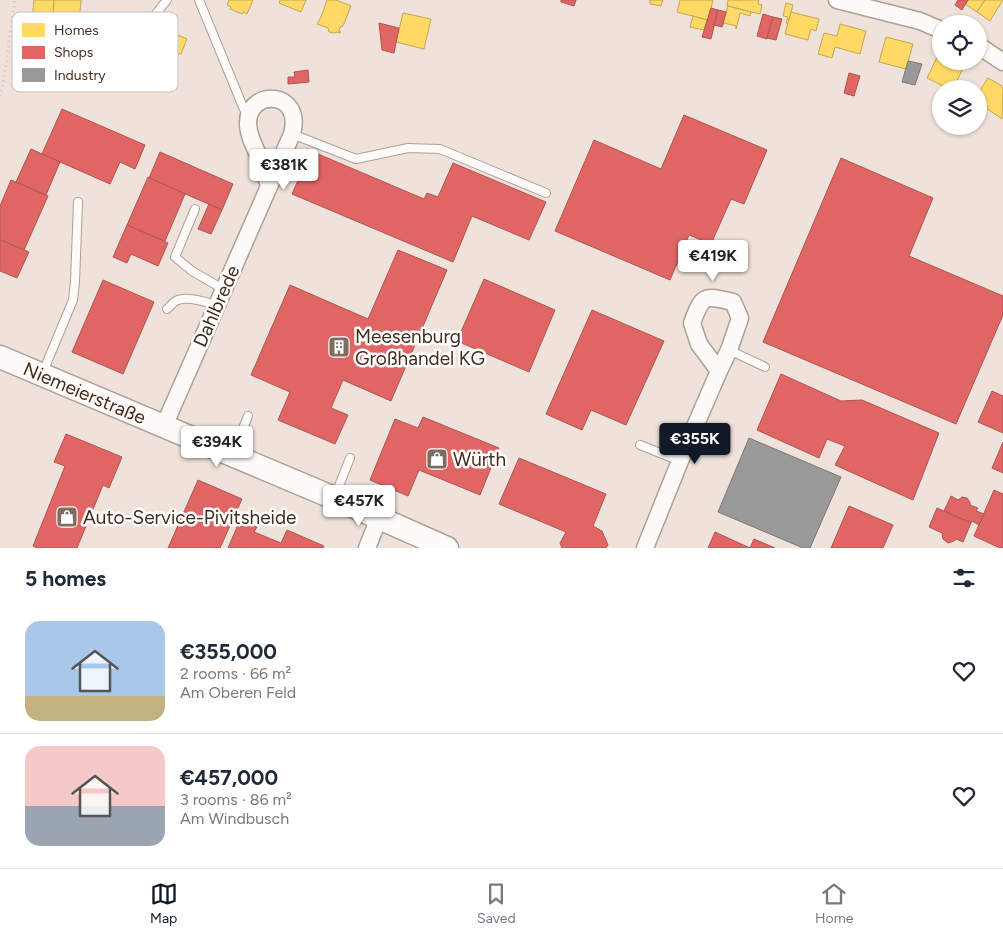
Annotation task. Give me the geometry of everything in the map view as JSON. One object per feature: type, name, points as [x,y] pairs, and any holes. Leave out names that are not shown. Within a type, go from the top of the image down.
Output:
[{"type":"street","points":[[837,0],[920,21],[932,26]]},
{"type":"street","points":[[987,51],[1003,62]]},
{"type":"street","name":"Dahlbrede","points":[[164,426],[292,134],[294,126],[292,112],[282,100],[267,99],[258,103],[249,113]]},
{"type":"street","points":[[249,113],[249,131],[269,186]]},
{"type":"street","points":[[645,548],[680,461],[729,350],[740,318],[733,302],[712,297],[704,299],[698,306],[692,323],[699,344],[719,371]]},
{"type":"street","name":"Niemeierstraße","points":[[0,356],[232,454],[447,548]]},
{"type":"street","points":[[367,548],[379,518]]},
{"type":"lane","points":[[157,12],[167,0]]},
{"type":"lane","points":[[199,0],[245,111],[249,113]]},
{"type":"lane","points":[[292,134],[356,159],[408,148],[440,149],[546,193]]},
{"type":"lane","points":[[42,374],[73,300],[78,202]]},
{"type":"lane","points":[[195,209],[175,257],[192,272],[223,289]]},
{"type":"lane","points":[[167,309],[176,300],[186,298],[216,305]]},
{"type":"lane","points":[[729,350],[766,367]]},
{"type":"lane","points":[[232,454],[248,416]]},
{"type":"lane","points":[[640,445],[680,461]]},
{"type":"lane","points":[[334,498],[350,458]]},
{"type":"path","points":[[0,96],[12,16]]},
{"type":"building: Homes","points":[[34,0],[54,0],[53,12],[33,12]]},
{"type":"building: Homes","points":[[54,0],[81,0],[80,12],[53,12]]},
{"type":"building: Homes","points":[[229,0],[253,0],[247,14],[243,12],[242,14],[230,9],[231,7],[227,5]]},
{"type":"building: Homes","points":[[280,0],[306,0],[301,12],[279,3]]},
{"type":"building: Homes","points":[[327,0],[336,0],[351,6],[343,26],[340,27],[340,33],[329,32],[328,28],[317,24]]},
{"type":"building: Homes","points":[[650,0],[663,0],[661,6],[650,4]]},
{"type":"building: Homes","points":[[680,0],[713,0],[708,20],[677,12]]},
{"type":"building: Homes","points":[[728,0],[759,0],[758,4],[762,5],[760,14],[727,6]]},
{"type":"building: Homes","points":[[968,0],[985,0],[977,12],[965,4]]},
{"type":"building: Homes","points":[[985,0],[1003,0],[990,21],[987,19],[987,15],[981,15],[977,12]]},
{"type":"building: Homes","points":[[786,3],[793,5],[788,24],[786,23],[788,17],[783,16]]},
{"type":"building: Homes","points":[[728,6],[751,12],[750,16],[740,13],[736,29],[736,26],[724,23],[722,27]]},
{"type":"building: Homes","points":[[791,12],[819,19],[816,31],[811,29],[808,40],[785,34]]},
{"type":"building: Homes","points":[[403,13],[431,19],[424,49],[396,42]]},
{"type":"building: Homes","points":[[693,16],[707,20],[704,30],[690,27]]},
{"type":"building: Homes","points":[[840,24],[866,31],[860,54],[835,47],[832,58],[818,54],[824,33],[837,36]]},
{"type":"building: Homes","points":[[178,35],[187,39],[181,54],[179,53],[178,55]]},
{"type":"building: Homes","points":[[886,37],[913,44],[906,69],[879,62]]},
{"type":"building: Homes","points":[[932,68],[932,70],[962,70],[957,80],[932,80],[927,78]]},
{"type":"building: Homes","points":[[988,78],[1003,88],[1002,119],[987,109]]},
{"type":"building: Shops","points":[[561,0],[576,0],[574,6],[561,2]]},
{"type":"building: Shops","points":[[958,0],[968,0],[962,10],[955,5]]},
{"type":"building: Shops","points":[[711,8],[718,10],[711,39],[702,37]]},
{"type":"building: Shops","points":[[718,10],[726,12],[722,27],[714,25]]},
{"type":"building: Shops","points":[[763,14],[773,17],[767,39],[757,36]]},
{"type":"building: Shops","points":[[773,17],[782,19],[776,40],[767,38]]},
{"type":"building: Shops","points":[[379,23],[399,28],[394,53],[382,50]]},
{"type":"building: Shops","points":[[308,70],[309,82],[288,84],[288,77],[295,77],[294,72]]},
{"type":"building: Shops","points":[[849,73],[860,76],[854,96],[844,93]]},
{"type":"building: Shops","points":[[62,109],[145,145],[135,169],[120,162],[110,184],[42,154]]},
{"type":"building: Shops","points":[[684,115],[767,150],[744,204],[731,199],[711,244],[689,235],[670,280],[555,231],[594,140],[661,169]]},
{"type":"building: Shops","points":[[31,149],[60,162],[46,195],[16,182]]},
{"type":"building: Shops","points":[[311,151],[424,199],[427,193],[438,197],[453,163],[546,202],[529,240],[472,216],[453,262],[292,194]]},
{"type":"building: Shops","points":[[160,152],[233,184],[222,210],[149,178]]},
{"type":"building: Shops","points":[[841,158],[933,198],[909,256],[1003,296],[1003,315],[956,424],[763,342]]},
{"type":"building: Shops","points":[[148,177],[185,194],[165,241],[127,225]]},
{"type":"building: Shops","points":[[11,180],[48,196],[24,250],[0,240],[0,206]]},
{"type":"building: Shops","points":[[209,204],[222,210],[211,234],[198,229]]},
{"type":"building: Shops","points":[[127,225],[168,243],[158,266],[131,254],[127,263],[113,257]]},
{"type":"building: Shops","points":[[1,240],[29,252],[17,278],[0,271]]},
{"type":"building: Shops","name":"Meesenburg Großhandel KG","points":[[398,250],[447,270],[391,401],[343,380],[331,408],[348,415],[335,444],[278,420],[290,392],[251,375],[290,285],[368,319]]},
{"type":"building: Shops","points":[[484,279],[555,310],[529,372],[457,341]]},
{"type":"building: Shops","points":[[103,280],[154,302],[123,374],[72,352]]},
{"type":"building: Shops","points":[[592,310],[664,341],[626,425],[591,410],[582,430],[546,414]]},
{"type":"building: Shops","points":[[781,374],[841,401],[862,400],[939,433],[913,500],[835,465],[845,446],[827,439],[819,458],[757,430]]},
{"type":"building: Shops","points":[[992,391],[1003,396],[1003,433],[978,422]]},
{"type":"building: Shops","points":[[423,417],[499,448],[480,495],[419,470],[408,496],[370,480],[395,419],[418,428]]},
{"type":"building: Shops","name":"Auto-Service-Pivitsheide","points":[[66,434],[122,457],[109,488],[103,485],[77,548],[37,548],[33,546],[65,466],[54,462]]},
{"type":"building: Shops","points":[[1003,442],[1003,473],[992,468]]},
{"type":"building: Shops","points":[[519,458],[606,494],[593,526],[602,531],[608,545],[606,548],[562,548],[560,543],[566,532],[499,504]]},
{"type":"building: Shops","points":[[198,480],[242,499],[220,548],[168,548]]},
{"type":"building: Shops","points":[[994,490],[1003,494],[1003,548],[974,536]]},
{"type":"building: Shops","points":[[951,496],[958,500],[962,497],[967,498],[970,505],[978,508],[976,511],[984,514],[979,525],[944,511]]},
{"type":"building: Shops","points":[[849,506],[893,525],[883,548],[831,548]]},
{"type":"building: Shops","points":[[937,508],[971,523],[963,542],[956,539],[948,543],[943,539],[942,533],[929,527]]},
{"type":"building: Shops","points":[[240,520],[257,527],[254,532],[281,543],[287,530],[324,546],[323,548],[228,548]]},
{"type":"building: Shops","points":[[715,532],[750,548],[708,548]]},
{"type":"building: Shops","points":[[754,539],[775,548],[750,548]]},
{"type":"building: Industry","points":[[908,61],[922,64],[915,85],[902,82]]},
{"type":"building: Industry","points":[[749,438],[841,477],[810,548],[803,548],[718,512]]},
{"type":"place","name":"Meesenburg Großhandel KG","points":[[339,347]]},
{"type":"place","name":"Würth","points":[[437,459]]},
{"type":"place","name":"Auto-Service-Pivitsheide","points":[[67,517]]}]
